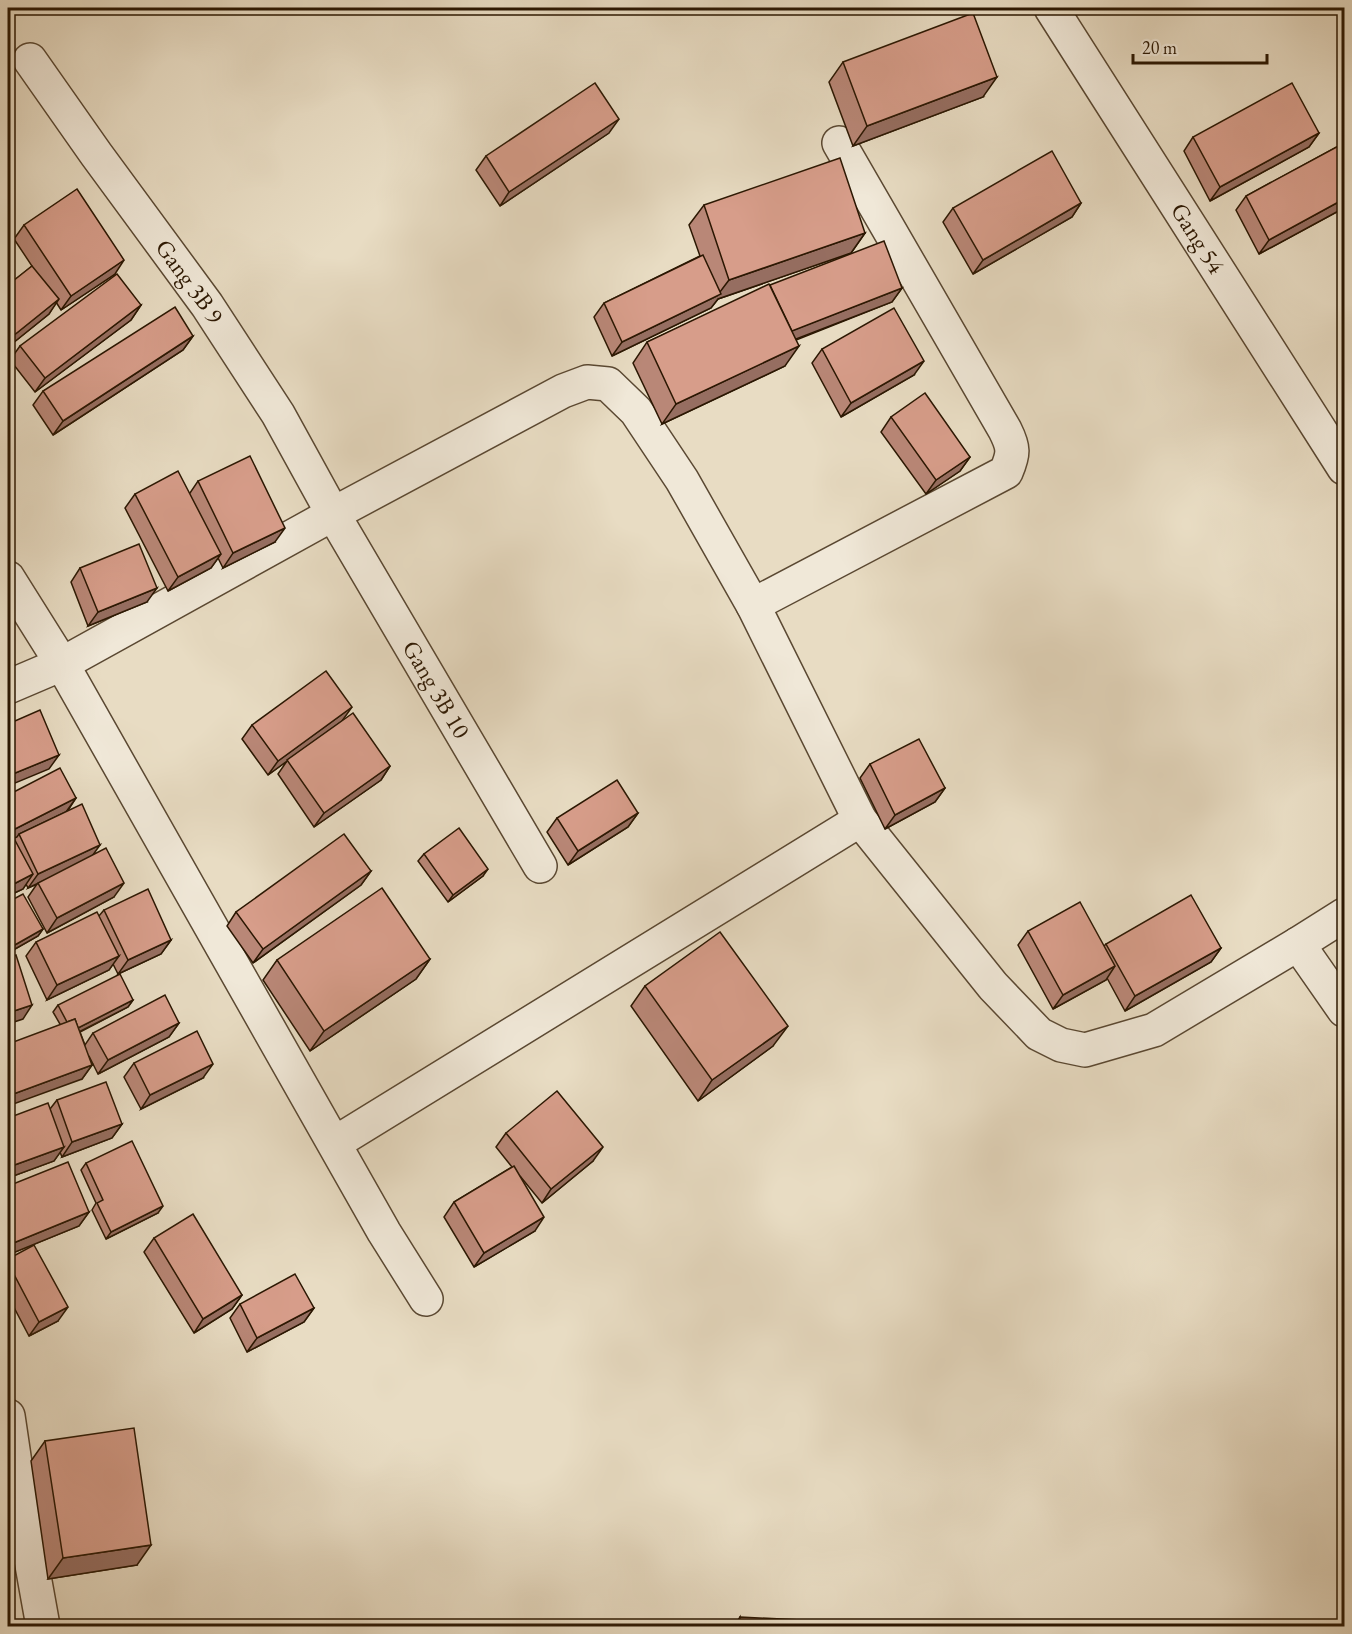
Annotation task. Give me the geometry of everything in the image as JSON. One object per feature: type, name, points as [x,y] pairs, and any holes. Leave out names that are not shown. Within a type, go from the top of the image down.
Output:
[{"type":"street","name":"Gang 54","points":[[1052,8],[1344,468]]},
{"type":"street","name":"Gang 3B 9","points":[[30,60],[207,305],[278,414],[333,514]]},
{"type":"street","points":[[753,605],[1006,472],[1013,455],[1011,442],[1005,430],[839,143]]},
{"type":"street","points":[[8,687],[62,664],[333,514],[563,391],[587,382],[608,384],[636,411],[681,480],[753,605],[860,820],[993,986],[1040,1034],[1061,1045],[1085,1050],[1154,1030],[1344,915]]},
{"type":"street","name":"Gang 3B 10","points":[[333,514],[540,866]]},
{"type":"street","points":[[8,578],[62,664],[336,1143],[384,1232],[426,1299]]},
{"type":"street","points":[[336,1143],[860,820]]},
{"type":"street","points":[[1298,944],[1344,1010]]},
{"type":"street","points":[[8,1416],[43,1626]]},
{"type":"building","points":[[973,13],[997,77],[867,126],[843,62]]},
{"type":"building","points":[[8,32],[13,41],[8,44]]},
{"type":"building","points":[[595,83],[619,119],[509,192],[486,156]]},
{"type":"building","points":[[1292,83],[1319,133],[1220,187],[1193,137]]},
{"type":"building","points":[[1344,143],[1344,199],[1269,240],[1246,196]]},
{"type":"building","points":[[1052,151],[1081,203],[983,260],[953,208]]},
{"type":"building","points":[[840,158],[865,233],[729,280],[704,205]]},
{"type":"building","points":[[77,189],[124,260],[71,296],[24,225]]},
{"type":"building","points":[[884,241],[902,288],[792,331],[770,285]]},
{"type":"building","points":[[703,255],[721,294],[622,342],[604,303]]},
{"type":"building","points":[[32,266],[59,299],[8,340],[8,285]]},
{"type":"building","points":[[117,274],[141,305],[45,378],[20,346]]},
{"type":"building","points":[[769,284],[799,346],[676,404],[647,342]]},
{"type":"building","points":[[175,307],[193,336],[63,421],[43,391]]},
{"type":"building","points":[[894,308],[924,361],[851,403],[822,349]]},
{"type":"building","points":[[925,393],[970,457],[936,480],[891,417]]},
{"type":"building","points":[[250,456],[285,528],[233,553],[198,481]]},
{"type":"building","points":[[178,471],[221,554],[178,577],[135,494]]},
{"type":"building","points":[[139,544],[157,588],[98,612],[80,568]]},
{"type":"building","points":[[326,671],[352,707],[278,761],[252,725]]},
{"type":"building","points":[[40,710],[59,755],[8,776],[8,724]]},
{"type":"building","points":[[353,713],[390,766],[324,813],[287,760]]},
{"type":"building","points":[[919,739],[945,788],[895,815],[870,764]]},
{"type":"building","points":[[60,768],[76,798],[15,829],[8,814],[8,795]]},
{"type":"building","points":[[617,780],[638,813],[578,851],[557,818]]},
{"type":"building","points":[[82,804],[100,845],[38,874],[19,834]]},
{"type":"building","points":[[459,828],[488,869],[453,895],[424,854]]},
{"type":"building","points":[[10,831],[33,874],[8,887],[8,832]]},
{"type":"building","points":[[344,834],[371,871],[263,949],[236,912]]},
{"type":"building","points":[[106,848],[124,883],[57,918],[38,883]]},
{"type":"building","points":[[382,888],[430,959],[324,1031],[277,960]]},
{"type":"building","points":[[148,889],[171,940],[128,960],[104,910]]},
{"type":"building","points":[[23,894],[43,929],[13,946],[8,937],[8,902]]},
{"type":"building","points":[[1191,895],[1221,948],[1135,996],[1106,944]]},
{"type":"building","points":[[1080,902],[1115,966],[1063,995],[1028,931]]},
{"type":"building","points":[[97,912],[119,956],[57,985],[36,942]]},
{"type":"building","points":[[720,932],[788,1026],[712,1080],[645,986]]},
{"type":"building","points":[[16,955],[32,1005],[8,1013],[8,958]]},
{"type":"building","points":[[120,974],[133,1000],[78,1028],[75,1019],[67,1022],[58,1005]]},
{"type":"building","points":[[165,995],[179,1023],[108,1060],[93,1033]]},
{"type":"building","points":[[75,1019],[92,1065],[8,1096],[8,1044]]},
{"type":"building","points":[[197,1031],[213,1064],[150,1095],[134,1063]]},
{"type":"building","points":[[106,1082],[122,1124],[72,1142],[57,1100]]},
{"type":"building","points":[[557,1091],[603,1147],[551,1189],[506,1133]]},
{"type":"building","points":[[48,1103],[64,1147],[9,1167],[8,1118]]},
{"type":"building","points":[[132,1141],[163,1206],[111,1232],[97,1203],[103,1200],[86,1163]]},
{"type":"building","points":[[68,1162],[89,1212],[11,1244],[8,1235],[8,1186]]},
{"type":"building","points":[[514,1166],[544,1217],[484,1253],[454,1202]]},
{"type":"building","points":[[193,1214],[242,1295],[203,1319],[154,1238]]},
{"type":"building","points":[[34,1245],[68,1307],[39,1322],[8,1263],[8,1259]]},
{"type":"building","points":[[295,1274],[314,1308],[257,1338],[240,1304]]},
{"type":"building","points":[[134,1428],[151,1545],[63,1558],[45,1441]]},
{"type":"building","points":[[740,1617],[821,1621],[821,1626],[740,1626]]}]
